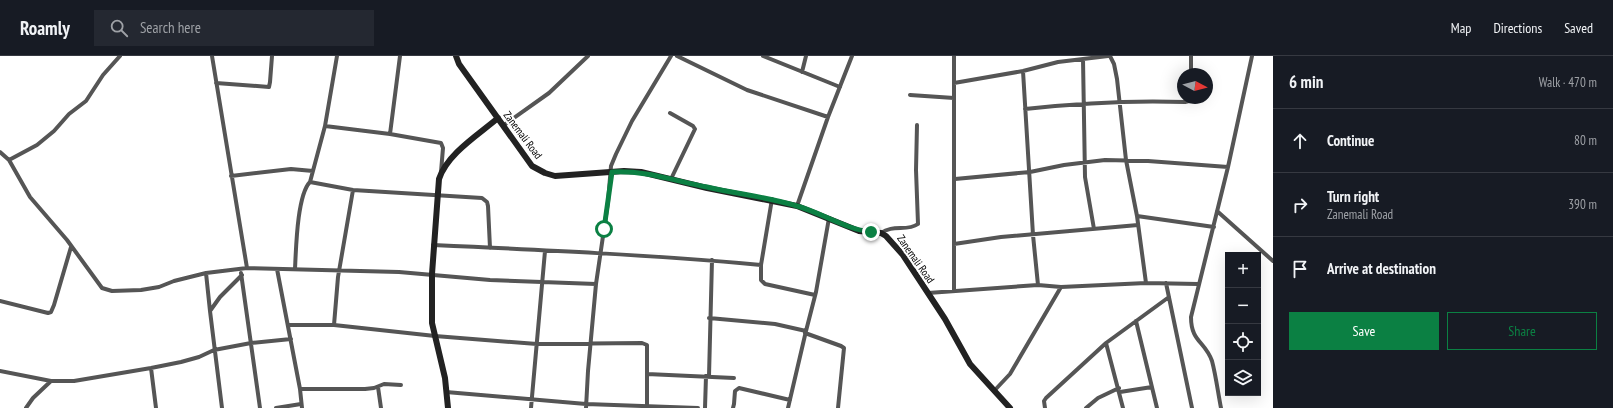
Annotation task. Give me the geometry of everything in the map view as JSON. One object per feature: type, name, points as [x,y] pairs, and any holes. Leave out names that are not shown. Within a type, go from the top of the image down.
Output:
[{"type":"street","points":[[9,160],[37,145],[54,131],[68,114],[86,101],[103,75],[120,56]]},
{"type":"street","points":[[212,56],[247,268]]},
{"type":"street","points":[[216,83],[269,87],[272,56]]},
{"type":"street","points":[[295,269],[301,208],[306,186],[310,182],[325,126],[336,56]]},
{"type":"street","points":[[390,134],[400,56]]},
{"type":"street","name":"Zanemali Road","points":[[456,56],[459,64],[532,166],[545,173],[555,176],[612,172],[641,172],[707,188],[797,206],[859,231],[881,234],[892,241],[928,293],[945,318],[970,364],[1010,408]]},
{"type":"street","points":[[504,125],[548,93],[588,56]]},
{"type":"street","points":[[586,406],[596,284],[613,160],[632,121],[671,56]]},
{"type":"street","points":[[677,56],[747,90],[828,117]]},
{"type":"street","points":[[763,56],[840,87]]},
{"type":"street","points":[[802,72],[806,56]]},
{"type":"street","points":[[797,206],[828,117],[852,56]]},
{"type":"street","points":[[954,56],[954,291]]},
{"type":"street","points":[[1057,56],[1058,62]]},
{"type":"street","points":[[954,83],[1023,71],[1058,62],[1109,56],[1114,64],[1126,160],[1138,216],[1146,283]]},
{"type":"street","points":[[1191,56],[1191,68]]},
{"type":"street","points":[[1221,408],[1212,361],[1206,348],[1196,338],[1191,324],[1192,309],[1214,227],[1252,56]]},
{"type":"street","points":[[1083,59],[1084,162],[1086,189],[1094,229]]},
{"type":"street","points":[[1023,71],[1033,235],[1038,286]]},
{"type":"street","points":[[910,95],[954,98]]},
{"type":"street","points":[[1025,109],[1119,101],[1177,102]]},
{"type":"street","points":[[670,113],[694,126],[671,179]]},
{"type":"street","points":[[448,408],[443,364],[434,336],[432,323],[433,245],[438,196],[438,179],[451,158],[498,118]]},
{"type":"street","points":[[881,234],[890,228],[911,227],[918,224],[916,170],[917,124]]},
{"type":"street","points":[[325,126],[390,134],[442,144],[444,148],[441,172]]},
{"type":"street","points":[[0,152],[9,160],[30,197],[71,246],[102,288],[107,291],[123,292],[149,289],[206,273],[247,268],[399,272],[490,280],[596,284]]},
{"type":"street","points":[[955,179],[1030,172],[1084,162],[1126,160],[1228,167]]},
{"type":"street","points":[[231,176],[291,169],[313,171]]},
{"type":"street","points":[[310,182],[353,190],[482,198],[488,206],[490,248]]},
{"type":"street","points":[[334,324],[340,270],[353,190]]},
{"type":"street","points":[[772,200],[761,265],[761,280],[765,284],[815,294]]},
{"type":"street","points":[[1217,211],[1273,261]]},
{"type":"street","points":[[1138,216],[1214,227]]},
{"type":"street","points":[[788,408],[815,294],[829,218]]},
{"type":"street","points":[[954,244],[993,238],[1138,225]]},
{"type":"street","points":[[433,245],[601,253],[712,260],[761,265]]},
{"type":"street","points":[[0,301],[48,314],[51,312],[71,246]]},
{"type":"street","points":[[531,408],[545,251]]},
{"type":"street","points":[[705,408],[712,260]]},
{"type":"street","points":[[241,269],[260,408]]},
{"type":"street","points":[[276,408],[302,406],[291,339],[277,269]]},
{"type":"street","points":[[206,273],[222,408]]},
{"type":"street","points":[[210,311],[220,297],[242,275]]},
{"type":"street","points":[[928,293],[1038,286],[1061,287],[1146,283],[1198,284]]},
{"type":"street","points":[[1166,283],[1192,408]]},
{"type":"street","points":[[994,391],[1010,374],[1061,287]]},
{"type":"street","points":[[1045,408],[1044,401],[1046,398],[1106,343],[1169,297]]},
{"type":"street","points":[[710,318],[774,324],[805,332],[842,346],[844,348],[838,408]]},
{"type":"street","points":[[1136,321],[1157,408]]},
{"type":"street","points":[[288,325],[334,324],[434,336],[537,344],[645,343],[647,345],[646,406]]},
{"type":"street","points":[[0,371],[51,381],[74,381],[151,368],[199,357],[214,350],[251,343],[291,339]]},
{"type":"street","points":[[1106,343],[1123,408]]},
{"type":"street","points":[[151,368],[156,408]]},
{"type":"street","points":[[647,374],[734,378]]},
{"type":"street","points":[[26,408],[33,398],[51,381]]},
{"type":"street","points":[[300,389],[347,390],[378,387],[384,384],[401,385]]},
{"type":"street","points":[[378,387],[381,408]]},
{"type":"street","points":[[1086,408],[1098,398],[1119,390],[1152,387]]},
{"type":"street","points":[[733,408],[735,391],[739,388],[790,400]]},
{"type":"street","points":[[446,392],[586,406],[698,408]]},
{"type":"route","points":[[604,229],[612,172],[624,171],[641,172],[707,188],[797,206],[859,231],[871,232]]}]
